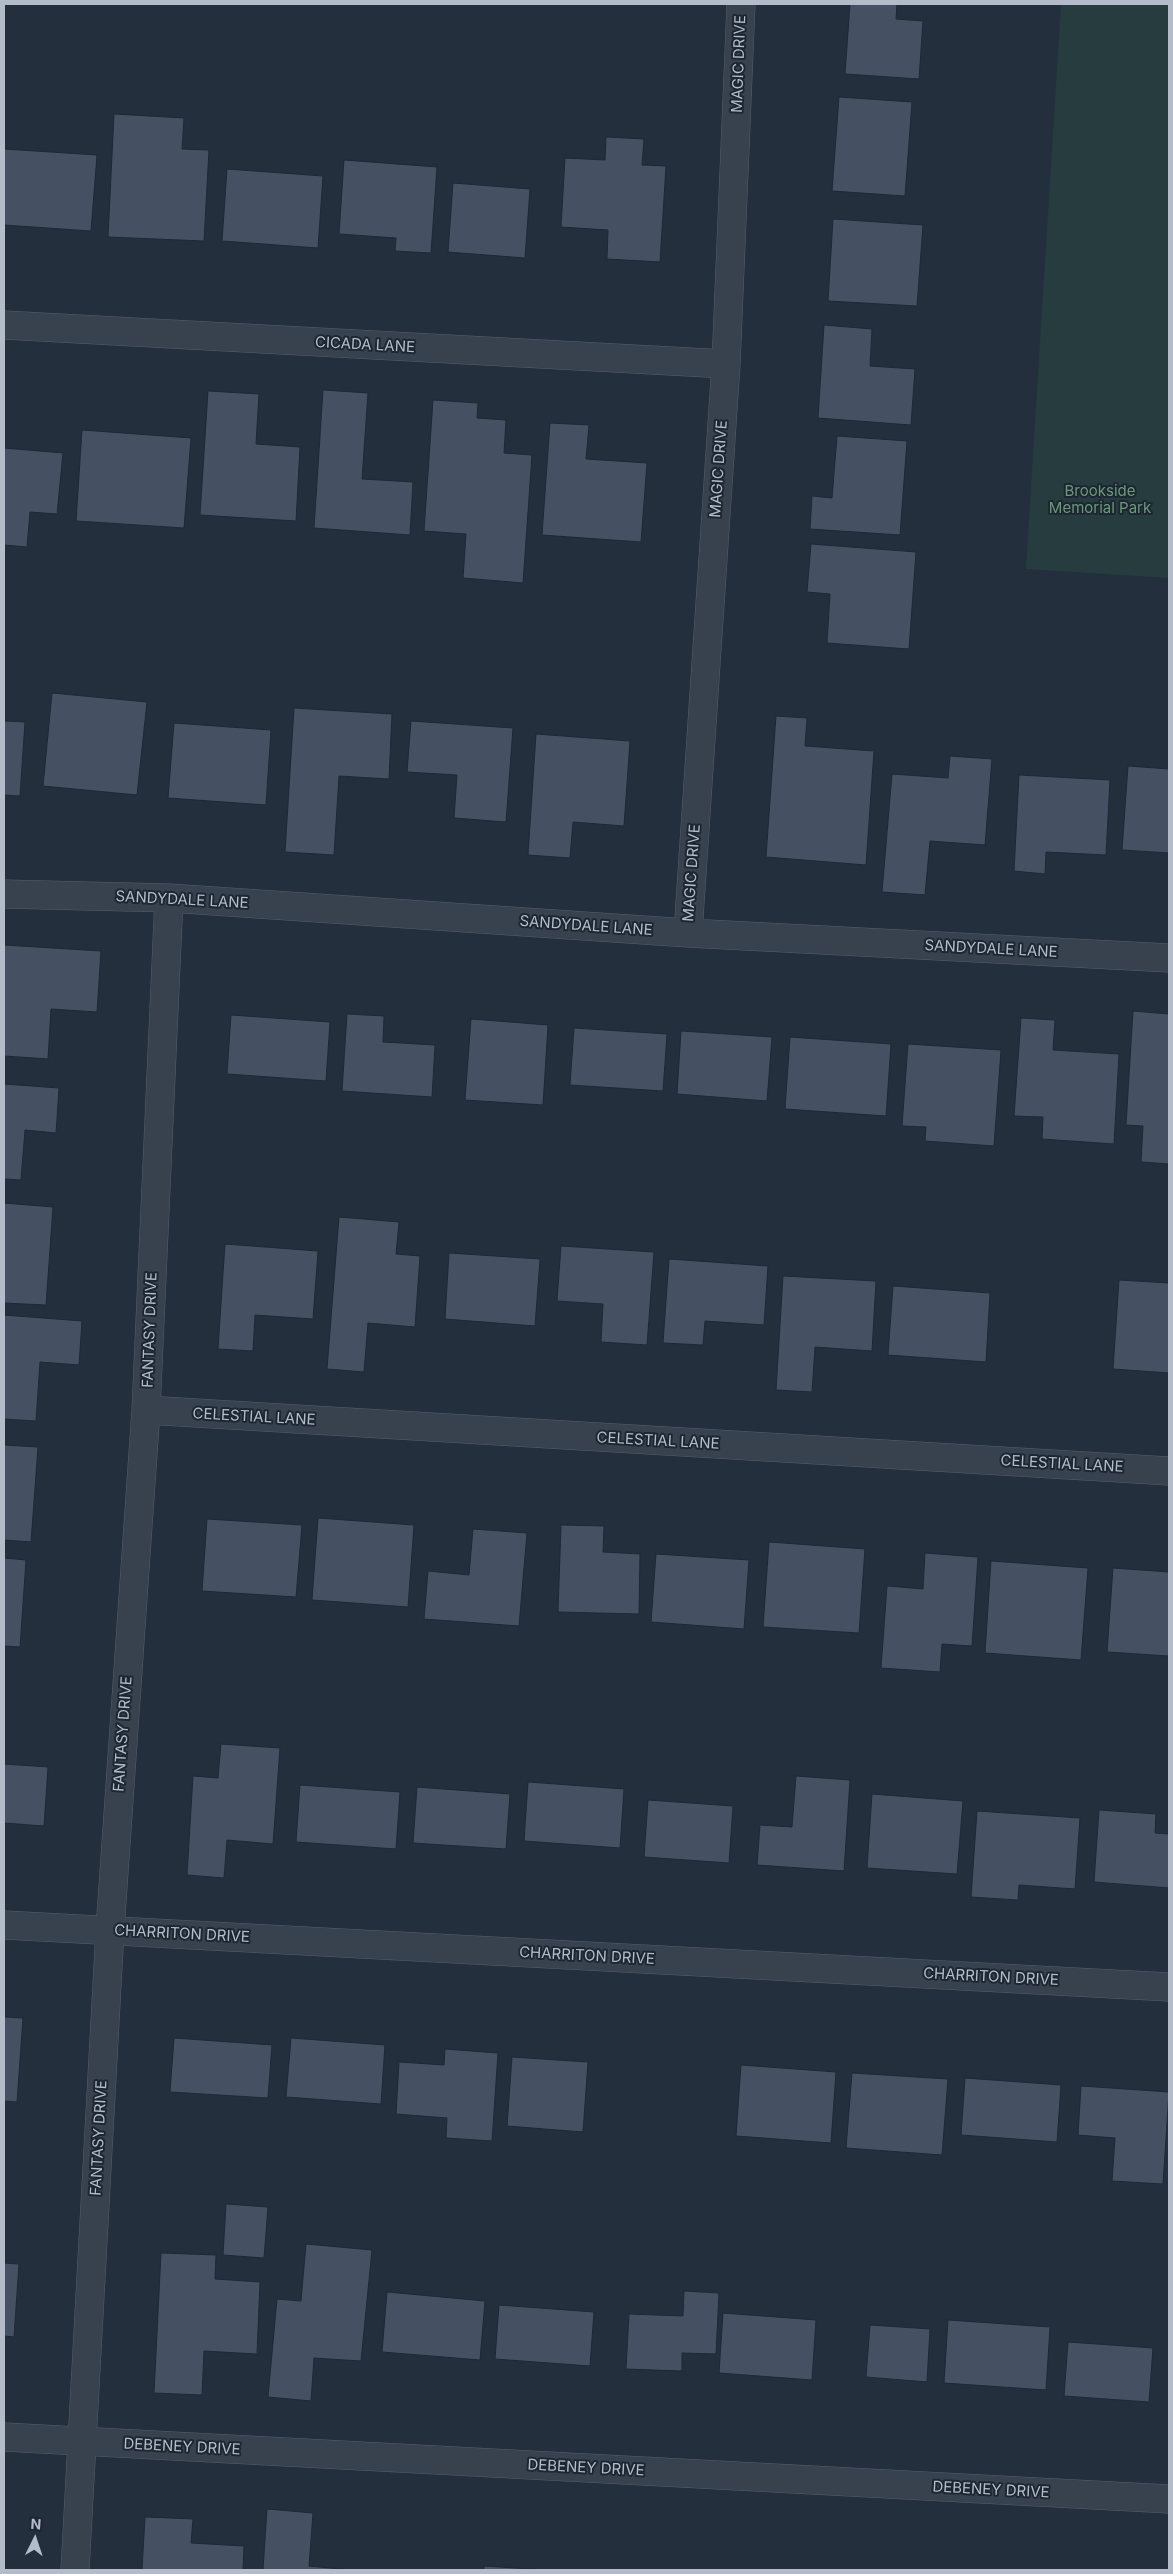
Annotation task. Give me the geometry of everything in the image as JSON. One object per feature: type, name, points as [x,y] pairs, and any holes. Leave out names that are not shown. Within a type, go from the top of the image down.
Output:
[{"type":"street","name":"MAGIC DRIVE","points":[[688,933],[726,364],[741,4]]},
{"type":"street","name":"CICADA LANE","points":[[4,325],[726,364]]},
{"type":"street","name":"SANDYDALE LANE","points":[[4,894],[169,898],[688,933],[1169,958]]},
{"type":"street","name":"FANTASY DRIVE","points":[[75,2570],[110,1930],[146,1410],[169,898]]},
{"type":"street","name":"CELESTIAL LANE","points":[[146,1410],[1169,1471]]},
{"type":"street","name":"CHARRITON DRIVE","points":[[4,1925],[1169,1987]]},
{"type":"street","name":"DEBENEY DRIVE","points":[[4,2437],[1169,2500]]},
{"type":"green space","name":"Brookside Memorial Park","points":[[1061,4],[1169,4],[1169,578],[1026,569]]},
{"type":"building","points":[[850,4],[897,4],[896,19],[923,21],[919,79],[845,74]]},
{"type":"building","points":[[839,97],[912,102],[905,196],[832,191]]},
{"type":"building","points":[[114,114],[184,118],[182,149],[209,150],[204,241],[108,237]]},
{"type":"building","points":[[606,137],[644,139],[642,165],[666,166],[660,262],[607,259],[608,230],[561,227],[565,158],[605,160]]},
{"type":"building","points":[[4,149],[97,155],[91,231],[4,225]]},
{"type":"building","points":[[344,160],[437,167],[431,253],[395,251],[396,238],[339,234]]},
{"type":"building","points":[[227,169],[323,176],[318,248],[222,241]]},
{"type":"building","points":[[453,183],[530,189],[525,258],[448,252]]},
{"type":"building","points":[[833,219],[923,225],[917,306],[828,301]]},
{"type":"building","points":[[824,325],[872,329],[870,366],[915,369],[911,425],[818,418]]},
{"type":"building","points":[[323,390],[368,393],[362,479],[413,482],[410,535],[314,528]]},
{"type":"building","points":[[208,391],[259,394],[256,444],[300,447],[296,521],[200,515]]},
{"type":"building","points":[[433,400],[478,403],[477,418],[506,420],[504,453],[532,455],[523,583],[463,578],[466,534],[424,531]]},
{"type":"building","points":[[550,423],[589,425],[586,459],[647,463],[641,542],[542,535]]},
{"type":"building","points":[[82,430],[191,438],[184,528],[76,521]]},
{"type":"building","points":[[837,436],[907,441],[900,535],[810,529],[812,496],[832,498]]},
{"type":"building","points":[[4,448],[63,453],[57,514],[30,512],[27,547],[4,545]]},
{"type":"building","points":[[811,544],[916,552],[909,649],[827,643],[830,594],[807,592]]},
{"type":"building","points":[[52,693],[147,702],[137,795],[43,786]]},
{"type":"building","points":[[294,708],[392,714],[389,779],[339,776],[334,855],[285,852]]},
{"type":"building","points":[[776,716],[807,718],[805,746],[874,751],[866,865],[766,857]]},
{"type":"building","points":[[4,721],[25,722],[20,796],[4,795]]},
{"type":"building","points":[[411,721],[513,728],[506,822],[454,818],[457,775],[407,772]]},
{"type":"building","points":[[174,723],[271,730],[266,805],[168,798]]},
{"type":"building","points":[[536,734],[630,741],[624,826],[573,822],[570,858],[528,855]]},
{"type":"building","points":[[950,756],[992,759],[985,845],[930,841],[925,895],[882,892],[892,774],[948,778]]},
{"type":"building","points":[[1128,766],[1169,769],[1169,853],[1122,850]]},
{"type":"building","points":[[1019,775],[1110,780],[1106,855],[1046,852],[1045,874],[1014,871]]},
{"type":"building","points":[[4,945],[101,951],[97,1012],[51,1009],[48,1059],[4,1056]]},
{"type":"building","points":[[1133,1011],[1169,1014],[1169,1164],[1141,1162],[1143,1126],[1126,1125]]},
{"type":"building","points":[[347,1014],[384,1016],[383,1042],[435,1045],[432,1097],[342,1091]]},
{"type":"building","points":[[231,1015],[330,1022],[326,1081],[227,1074]]},
{"type":"building","points":[[1021,1018],[1055,1020],[1053,1050],[1119,1054],[1114,1144],[1042,1139],[1043,1117],[1014,1116]]},
{"type":"building","points":[[471,1019],[548,1025],[543,1105],[465,1100]]},
{"type":"building","points":[[574,1028],[667,1034],[663,1091],[570,1085]]},
{"type":"building","points":[[681,1031],[772,1037],[767,1101],[677,1094]]},
{"type":"building","points":[[790,1037],[891,1044],[886,1116],[785,1109]]},
{"type":"building","points":[[908,1044],[1001,1050],[994,1146],[925,1141],[926,1127],[902,1126]]},
{"type":"building","points":[[4,1084],[59,1088],[56,1133],[25,1130],[21,1180],[4,1179]]},
{"type":"building","points":[[4,1203],[53,1207],[46,1305],[4,1303]]},
{"type":"building","points":[[339,1217],[399,1222],[396,1254],[420,1256],[415,1327],[368,1323],[364,1372],[327,1369]]},
{"type":"building","points":[[225,1244],[318,1251],[313,1319],[255,1315],[253,1351],[218,1349]]},
{"type":"building","points":[[561,1246],[654,1252],[647,1345],[601,1342],[603,1304],[557,1301]]},
{"type":"building","points":[[449,1253],[540,1259],[535,1326],[445,1319]]},
{"type":"building","points":[[669,1259],[768,1266],[764,1325],[705,1321],[703,1345],[663,1343]]},
{"type":"building","points":[[783,1276],[876,1281],[872,1351],[815,1347],[812,1392],[776,1390]]},
{"type":"building","points":[[1119,1280],[1169,1283],[1169,1373],[1113,1369]]},
{"type":"building","points":[[893,1286],[990,1293],[986,1362],[888,1355]]},
{"type":"building","points":[[4,1315],[82,1321],[79,1365],[40,1362],[36,1421],[4,1419]]},
{"type":"building","points":[[4,1445],[38,1447],[31,1542],[4,1540]]},
{"type":"building","points":[[318,1518],[414,1525],[408,1607],[312,1600]]},
{"type":"building","points":[[207,1519],[302,1525],[296,1597],[202,1591]]},
{"type":"building","points":[[561,1525],[604,1526],[603,1552],[640,1554],[639,1614],[558,1612]]},
{"type":"building","points":[[473,1529],[527,1533],[519,1626],[424,1619],[428,1571],[469,1575]]},
{"type":"building","points":[[769,1542],[865,1549],[859,1633],[763,1627]]},
{"type":"building","points":[[925,1553],[978,1557],[972,1646],[942,1644],[940,1672],[881,1668],[887,1586],[923,1589]]},
{"type":"building","points":[[656,1554],[749,1560],[744,1629],[651,1622]]},
{"type":"building","points":[[4,1558],[26,1560],[20,1647],[4,1646]]},
{"type":"building","points":[[991,1561],[1088,1568],[1081,1660],[985,1653]]},
{"type":"building","points":[[1113,1568],[1169,1572],[1169,1656],[1107,1652]]},
{"type":"building","points":[[221,1744],[280,1748],[273,1844],[227,1840],[224,1878],[187,1875],[193,1776],[218,1778]]},
{"type":"building","points":[[4,1764],[48,1767],[44,1826],[4,1823]]},
{"type":"building","points":[[796,1776],[850,1780],[844,1871],[757,1865],[760,1825],[792,1827]]},
{"type":"building","points":[[528,1782],[624,1789],[620,1848],[524,1841]]},
{"type":"building","points":[[300,1785],[400,1792],[396,1849],[296,1842]]},
{"type":"building","points":[[417,1787],[510,1794],[506,1849],[413,1843]]},
{"type":"building","points":[[872,1794],[963,1801],[957,1874],[867,1868]]},
{"type":"building","points":[[648,1800],[733,1806],[729,1863],[644,1857]]},
{"type":"building","points":[[1099,1810],[1156,1814],[1155,1833],[1169,1834],[1169,1888],[1094,1882]]},
{"type":"building","points":[[977,1811],[1080,1818],[1075,1889],[1019,1885],[1018,1900],[971,1897]]},
{"type":"building","points":[[4,2017],[23,2018],[17,2102],[4,2101]]},
{"type":"building","points":[[174,2038],[272,2045],[268,2098],[170,2092]]},
{"type":"building","points":[[291,2038],[385,2045],[381,2104],[286,2097]]},
{"type":"building","points":[[445,2049],[498,2053],[492,2141],[446,2138],[447,2118],[396,2114],[399,2062],[444,2065]]},
{"type":"building","points":[[512,2057],[588,2062],[583,2132],[507,2126]]},
{"type":"building","points":[[741,2065],[836,2072],[831,2143],[736,2136]]},
{"type":"building","points":[[852,2073],[948,2079],[942,2155],[846,2148]]},
{"type":"building","points":[[965,2078],[1061,2085],[1057,2142],[961,2135]]},
{"type":"building","points":[[1081,2086],[1169,2092],[1163,2184],[1112,2181],[1115,2138],[1078,2135]]},
{"type":"building","points":[[226,2204],[268,2207],[264,2258],[223,2255]]},
{"type":"building","points":[[306,2244],[372,2250],[361,2361],[314,2358],[311,2401],[268,2397],[277,2299],[301,2301]]},
{"type":"building","points":[[161,2253],[216,2255],[215,2279],[260,2282],[257,2354],[204,2351],[202,2395],[154,2393]]},
{"type":"building","points":[[4,2263],[19,2264],[14,2337],[4,2336]]},
{"type":"building","points":[[684,2291],[719,2293],[716,2354],[682,2353],[682,2371],[626,2369],[629,2314],[683,2316]]},
{"type":"building","points":[[387,2292],[485,2301],[480,2360],[382,2352]]},
{"type":"building","points":[[499,2305],[594,2312],[590,2366],[495,2359]]},
{"type":"building","points":[[723,2313],[816,2320],[812,2380],[719,2373]]},
{"type":"building","points":[[948,2320],[1050,2327],[1046,2390],[944,2383]]},
{"type":"building","points":[[870,2325],[930,2329],[927,2382],[866,2377]]},
{"type":"building","points":[[1068,2342],[1153,2348],[1149,2402],[1064,2396]]},
{"type":"building","points":[[267,2509],[313,2513],[309,2566],[350,2570],[263,2570]]},
{"type":"building","points":[[145,2517],[193,2519],[191,2543],[244,2546],[243,2570],[142,2570]]},
{"type":"building","points":[[484,2566],[546,2570],[484,2570]]}]
